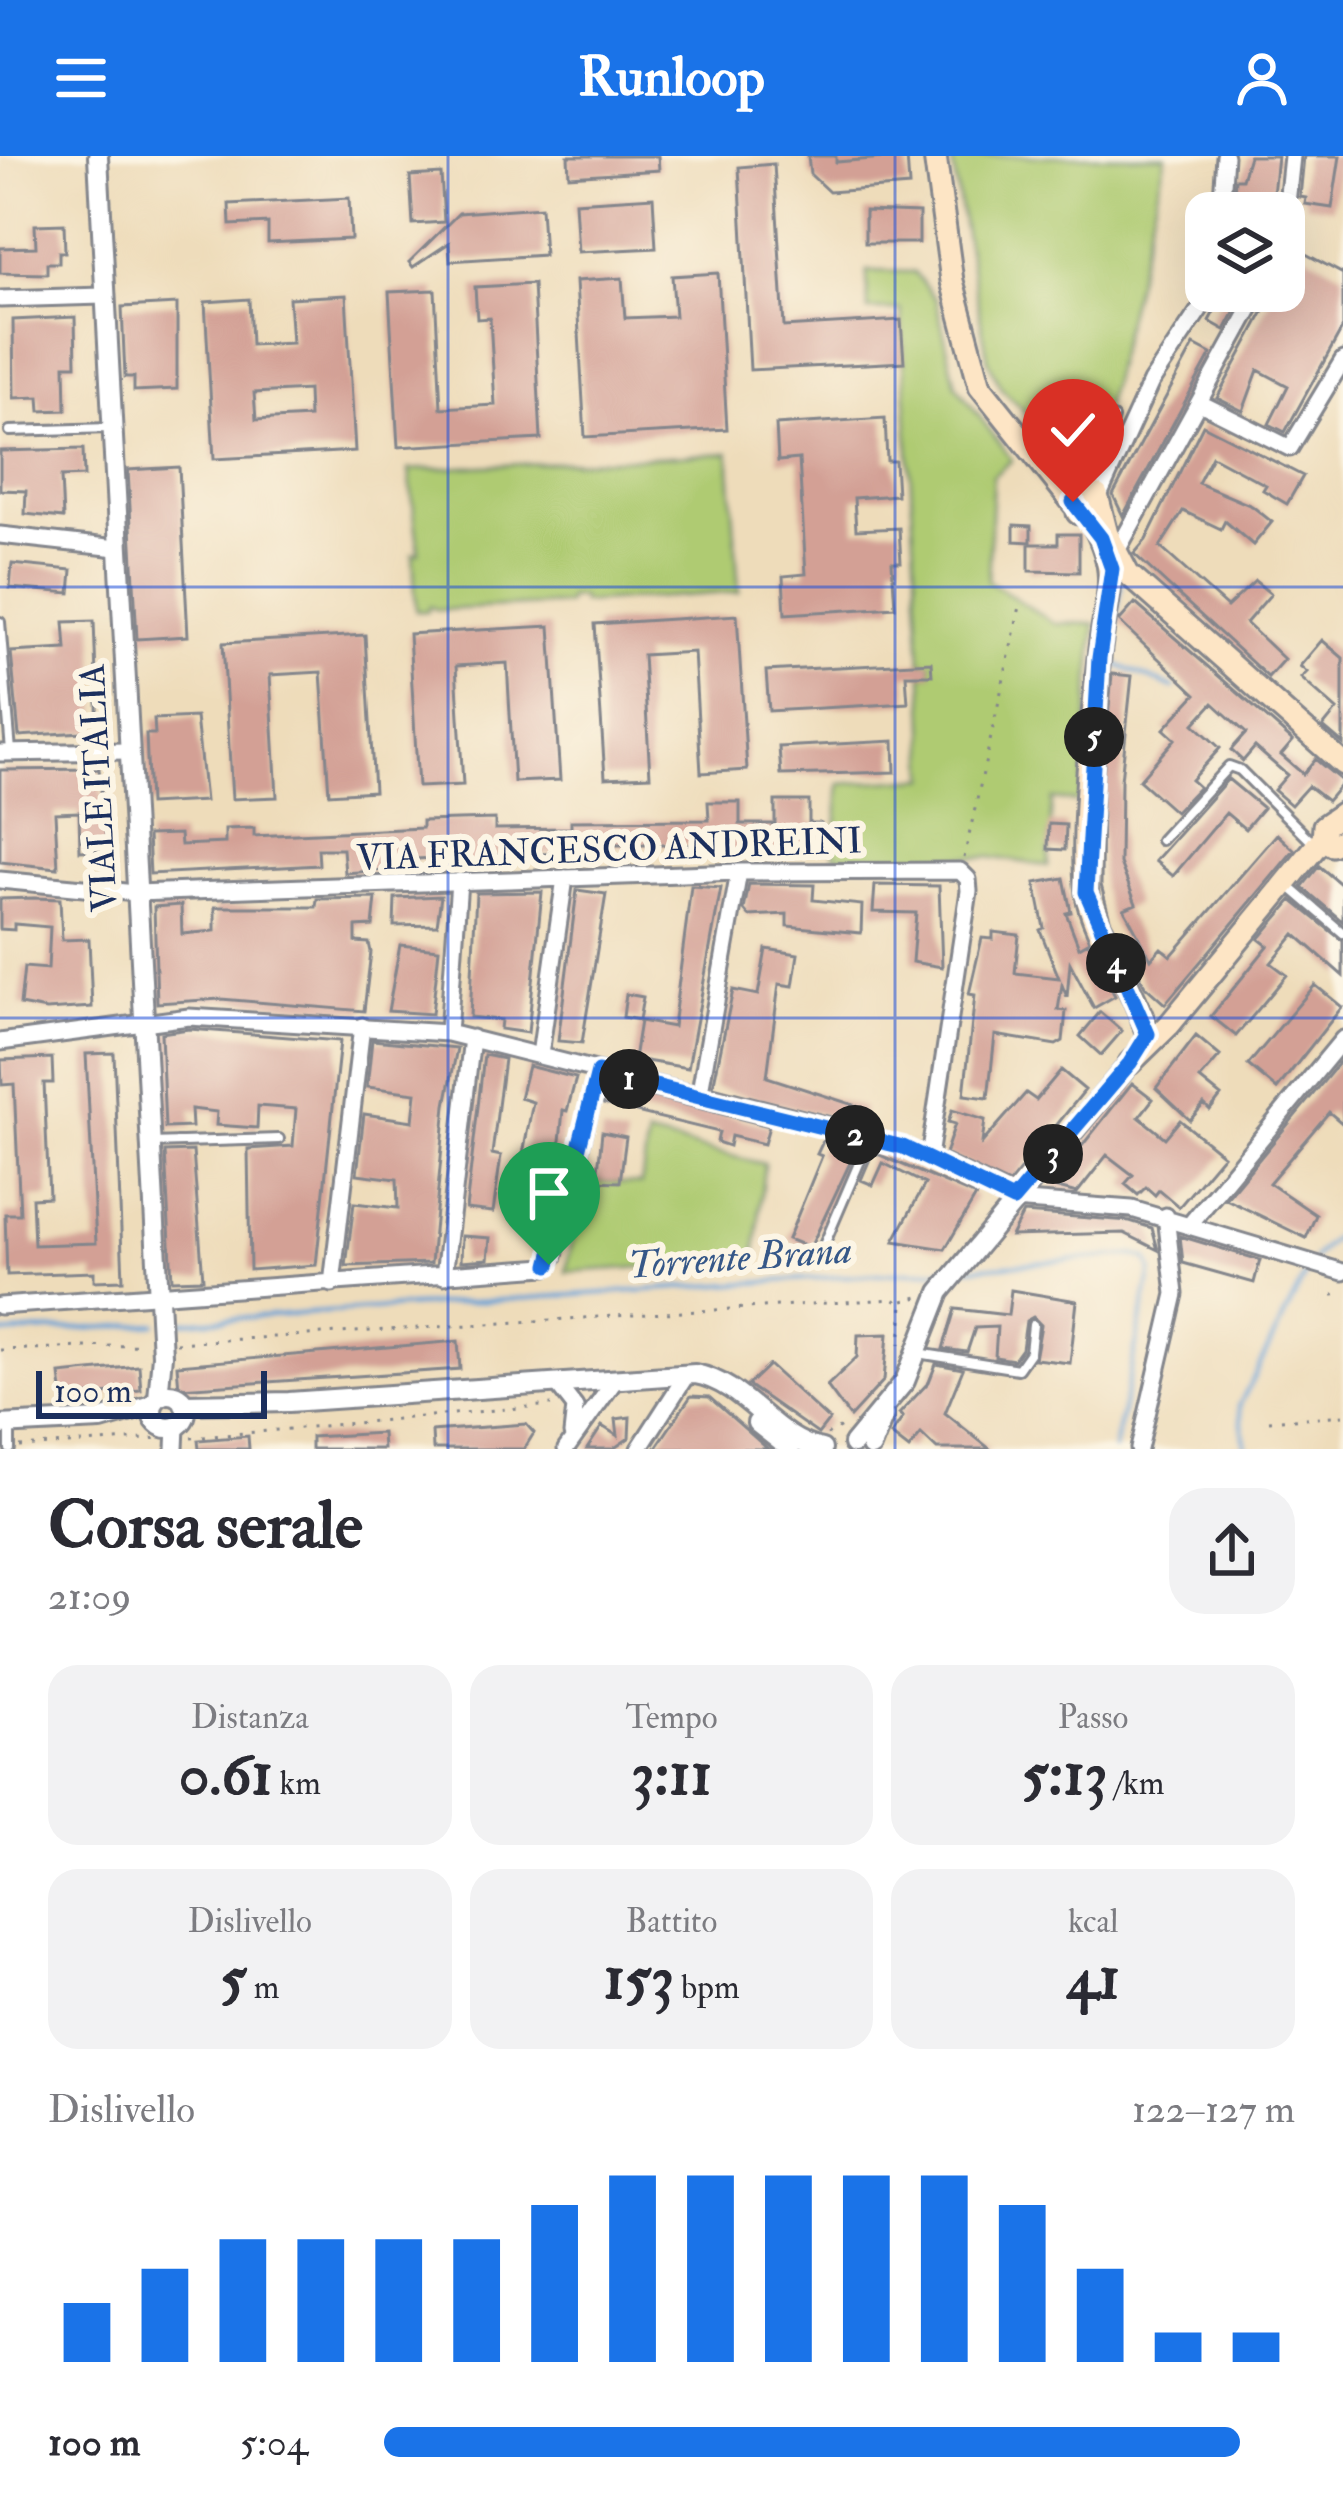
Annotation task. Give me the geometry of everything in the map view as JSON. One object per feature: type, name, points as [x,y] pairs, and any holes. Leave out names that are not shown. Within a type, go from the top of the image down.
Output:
[{"type":"main road","points":[[935,156],[952,281],[976,376],[991,404],[1087,499],[1114,558],[1134,579],[1343,764]]},
{"type":"main road","points":[[1114,558],[1099,658],[1085,884],[1096,925],[1138,1001],[1148,1034]]},
{"type":"main road","points":[[1130,1063],[1148,1050],[1285,883],[1335,835]]},
{"type":"main road","points":[[1130,1063],[1184,991],[1200,983]]},
{"type":"street","name":"VIALE ITALIA","points":[[98,156],[158,1304],[170,1421]]},
{"type":"street","points":[[1222,192],[1225,156]]},
{"type":"street","points":[[1288,192],[1292,156]]},
{"type":"street","points":[[0,299],[103,296]]},
{"type":"street","points":[[1087,499],[1151,382],[1198,312]]},
{"type":"street","points":[[1114,558],[1249,312]]},
{"type":"street","points":[[1200,404],[1290,448],[1343,360]]},
{"type":"street","points":[[0,535],[116,548]]},
{"type":"street","points":[[5,753],[128,751]]},
{"type":"street","points":[[699,1096],[739,872]]},
{"type":"street","name":"VIA FRANCESCO ANDREINI","points":[[0,880],[136,893],[739,872],[960,872]]},
{"type":"street","points":[[929,1157],[969,891],[968,879],[960,872]]},
{"type":"street","points":[[540,1055],[566,878]]},
{"type":"street","points":[[448,1033],[459,881]]},
{"type":"street","points":[[0,1042],[189,1017],[448,1033],[870,1139],[929,1157],[1013,1200],[1166,1216],[1335,1271]]},
{"type":"street","points":[[332,1284],[362,1026]]},
{"type":"street","points":[[444,1276],[472,1038]]},
{"type":"street","points":[[1191,1223],[1343,1039]]},
{"type":"street","points":[[860,1447],[891,1399],[908,1353],[940,1292],[1130,1063]]},
{"type":"street","points":[[0,1306],[158,1304],[549,1265],[598,1072]]},
{"type":"street","points":[[1139,1449],[1174,1303],[1166,1216]]},
{"type":"street","points":[[5,1424],[170,1421],[289,1402],[679,1376],[727,1384],[804,1444],[822,1449]]},
{"type":"street","points":[[638,1449],[679,1376]]},
{"type":"street","points":[[679,1376],[714,1389],[790,1449]]},
{"type":"street","points":[[568,1446],[616,1379]]},
{"type":"street","points":[[557,1384],[573,1403],[568,1446]]},
{"type":"lane","points":[[1087,499],[1113,418]]},
{"type":"lane","points":[[10,431],[110,428]]},
{"type":"lane","points":[[0,622],[5,753]]},
{"type":"lane","points":[[1161,840],[1229,766],[1335,835]]},
{"type":"lane","points":[[1285,883],[1343,933]]},
{"type":"lane","points":[[149,1143],[279,1139]]},
{"type":"lane","points":[[821,1252],[870,1139]]},
{"type":"lane","points":[[908,1353],[1018,1369],[1030,1352],[1033,1325]]},
{"type":"lane","points":[[5,1424],[10,1448]]},
{"type":"path","points":[[960,872],[1022,602]]},
{"type":"path","points":[[1333,1295],[1343,1294]]},
{"type":"path","points":[[0,1350],[161,1345],[897,1299],[903,1305],[908,1353]]},
{"type":"path","points":[[10,1448],[161,1438],[170,1421],[573,1403]]},
{"type":"path","points":[[1269,1421],[1343,1415]]},
{"type":"green space","points":[[951,156],[1166,156],[1090,467],[1080,454],[1087,447],[1052,405],[1033,420],[1001,388],[988,360]]},
{"type":"green space","points":[[867,271],[914,272],[936,300],[956,385],[1012,460],[993,476],[988,581],[1054,623],[1095,624],[1081,802],[1052,799],[1048,866],[989,857],[834,856],[840,784],[927,778],[923,675],[931,674],[931,663],[921,662],[901,310],[868,310]]},
{"type":"green space","points":[[729,453],[739,592],[582,603],[581,597],[568,598],[567,604],[438,610],[429,606],[428,611],[416,611],[413,554],[419,553],[409,470]]},
{"type":"green space","points":[[648,1136],[764,1164],[755,1260],[566,1272],[584,1181],[641,1184]]},
{"type":"building","points":[[568,156],[658,156],[659,170],[569,176]]},
{"type":"building","points":[[808,156],[836,156],[836,162],[907,156],[909,186],[829,192],[810,174]]},
{"type":"building","points":[[1249,156],[1277,156],[1273,192],[1234,192],[1235,179],[1242,179]]},
{"type":"building","points":[[1304,156],[1340,156],[1332,208],[1305,204],[1305,192],[1300,192]]},
{"type":"building","points":[[774,164],[784,327],[901,320],[904,362],[750,370],[739,167]]},
{"type":"building","points":[[441,174],[444,222],[413,224],[410,176]]},
{"type":"building","points":[[653,197],[656,248],[578,252],[575,202]]},
{"type":"building","points":[[349,198],[351,239],[268,243],[268,223],[230,225],[229,204]]},
{"type":"building","points":[[541,207],[544,255],[450,261],[449,243],[413,267],[409,262],[459,213]]},
{"type":"building","points":[[865,211],[919,213],[919,243],[865,243]]},
{"type":"building","points":[[64,224],[65,252],[59,252],[59,263],[47,263],[47,274],[0,273],[0,248],[36,247],[35,225]]},
{"type":"building","points":[[1305,254],[1343,274],[1343,327],[1285,432],[1269,424],[1288,386],[1258,370],[1243,411],[1217,398],[1264,312],[1305,312]]},
{"type":"building","points":[[718,273],[727,429],[585,437],[576,281],[622,278],[625,318],[675,316],[672,276]]},
{"type":"building","points":[[533,284],[541,439],[398,447],[389,292],[435,290],[441,408],[495,405],[490,318],[477,319],[475,287]]},
{"type":"building","points":[[346,295],[355,451],[214,459],[205,302],[249,299],[251,345],[292,343],[289,298]],"holes":[[[308,390],[309,417],[256,420],[254,393]]]},
{"type":"building","points":[[177,304],[177,389],[134,391],[134,377],[125,377],[122,307]]},
{"type":"building","points":[[1214,312],[1235,312],[1225,330],[1209,321]]},
{"type":"building","points":[[75,317],[76,365],[65,365],[66,410],[40,411],[39,397],[14,398],[13,320]]},
{"type":"building","points":[[1194,345],[1211,354],[1123,516],[1113,495]]},
{"type":"building","points":[[885,418],[887,461],[895,461],[897,495],[854,498],[856,530],[899,528],[901,562],[892,562],[895,607],[785,614],[783,576],[806,574],[799,459],[778,461],[776,425]]},
{"type":"building","points":[[1203,425],[1303,476],[1287,504],[1263,490],[1266,485],[1212,456],[1198,483],[1252,506],[1272,522],[1253,545],[1225,521],[1221,529],[1183,511],[1160,547],[1227,607],[1255,581],[1271,594],[1246,623],[1284,659],[1268,677],[1134,554],[1146,540]]},
{"type":"building","points":[[83,449],[84,476],[61,477],[63,518],[25,514],[26,491],[0,490],[0,451]]},
{"type":"building","points":[[179,467],[188,636],[137,639],[128,470]]},
{"type":"building","points":[[1014,525],[1031,526],[1031,542],[1014,541]]},
{"type":"building","points":[[1058,534],[1079,534],[1079,572],[1029,571],[1029,544],[1058,544]]},
{"type":"building","points":[[12,564],[72,570],[70,593],[10,588]]},
{"type":"building","points":[[1135,603],[1293,741],[1281,755],[1303,774],[1315,759],[1343,782],[1327,801],[1308,786],[1291,805],[1274,790],[1287,775],[1255,747],[1243,761],[1231,750],[1246,733],[1213,703],[1194,724],[1220,748],[1191,780],[1199,787],[1175,812],[1139,780],[1175,739],[1164,729],[1196,694],[1119,621]]},
{"type":"building","points":[[737,615],[747,770],[701,773],[694,652],[643,655],[650,776],[605,778],[595,624]]},
{"type":"building","points":[[94,621],[98,731],[19,736],[11,652],[66,649],[64,622]]},
{"type":"building","points":[[550,626],[560,780],[514,782],[507,663],[456,666],[463,785],[418,787],[409,634]]},
{"type":"building","points":[[365,635],[374,791],[329,794],[321,672],[270,675],[277,797],[232,799],[223,643]]},
{"type":"building","points":[[1322,640],[1343,658],[1343,744],[1323,727],[1337,710],[1301,678],[1307,672],[1300,666]]},
{"type":"building","points":[[931,662],[932,675],[906,675],[908,703],[769,711],[766,671]]},
{"type":"building","points":[[1112,674],[1132,676],[1121,780],[1120,863],[1136,904],[1124,909],[1151,959],[1161,948],[1171,956],[1277,834],[1294,850],[1165,1004],[1145,986],[1110,919],[1101,885],[1102,787]]},
{"type":"building","points":[[196,717],[205,801],[149,804],[146,734],[155,734],[154,719]]},
{"type":"building","points":[[894,741],[895,772],[781,775],[779,747]]},
{"type":"building","points":[[99,769],[107,850],[80,851],[79,812],[55,813],[58,868],[0,862],[0,770]]},
{"type":"building","points":[[1228,779],[1263,808],[1245,829],[1226,813],[1173,876],[1155,861]]},
{"type":"building","points":[[775,801],[809,801],[809,823],[821,823],[822,848],[709,854],[709,845],[575,845],[575,853],[496,855],[496,866],[462,867],[461,852],[434,853],[434,858],[397,860],[398,869],[345,873],[343,849],[318,849],[319,865],[150,874],[148,835],[180,834],[181,845],[225,843],[225,829],[254,828],[254,836],[422,828],[422,821],[495,819],[495,829],[571,828],[571,821],[709,820],[708,802],[740,802],[740,824],[775,824]]},
{"type":"building","points":[[1049,824],[1066,825],[1065,850],[1048,849]]},
{"type":"building","points":[[1319,866],[1343,886],[1343,922],[1302,887]]},
{"type":"building","points":[[1064,878],[1071,912],[1066,913],[1079,947],[1088,942],[1115,996],[1094,1008],[1070,963],[1067,997],[1062,985],[1058,1010],[1066,1011],[1063,1041],[1056,1045],[995,1035],[988,1098],[964,1095],[975,995],[969,994],[982,938],[993,939],[993,932],[1019,935],[1015,973],[1059,978],[1040,930],[1044,928],[1035,883]]},
{"type":"building","points":[[749,884],[814,885],[813,900],[862,905],[861,933],[787,926],[787,914],[749,916],[744,910]]},
{"type":"building","points":[[875,885],[939,886],[942,967],[912,962],[916,913],[873,912]]},
{"type":"building","points":[[691,886],[721,888],[688,1068],[634,1059],[640,1021],[673,1027]]},
{"type":"building","points":[[577,890],[606,894],[582,1043],[558,1041]]},
{"type":"building","points":[[542,892],[528,1033],[500,1029],[501,1020],[470,1017],[476,893]]},
{"type":"building","points":[[441,896],[437,925],[394,926],[395,898]]},
{"type":"building","points":[[376,898],[373,926],[356,927],[356,942],[369,943],[371,952],[364,1011],[221,999],[157,1003],[154,907],[181,905],[182,934],[215,931],[215,907],[316,907],[317,899]]},
{"type":"building","points":[[0,899],[60,899],[62,940],[89,939],[92,1007],[46,1010],[20,1005],[24,967],[48,969],[50,927],[14,924],[14,930],[0,929]]},
{"type":"building","points":[[1292,900],[1343,941],[1343,976],[1295,934],[1271,963],[1287,975],[1236,1036],[1211,1016],[1268,946],[1259,939]]},
{"type":"building","points":[[400,945],[439,949],[432,1014],[388,1011]]},
{"type":"building","points":[[766,949],[798,954],[793,986],[779,984],[767,1077],[863,1108],[859,1124],[713,1087],[733,990],[758,995]]},
{"type":"building","points":[[1315,985],[1342,1007],[1277,1089],[1248,1065]]},
{"type":"building","points":[[626,994],[643,997],[639,1020],[623,1017]]},
{"type":"building","points":[[1100,1012],[1122,1031],[1101,1055],[1080,1036]]},
{"type":"building","points":[[189,1029],[340,1041],[316,1265],[250,1270],[248,1149],[293,1146],[296,1109],[258,1106],[257,1128],[216,1125],[217,1112],[191,1109],[192,1127],[165,1128],[161,1033]]},
{"type":"building","points":[[1196,1036],[1220,1056],[1200,1079],[1221,1096],[1210,1110],[1204,1104],[1190,1120],[1156,1088]]},
{"type":"building","points":[[372,1040],[457,1048],[446,1105],[431,1263],[346,1266],[354,1203],[398,1208],[397,1179],[357,1174],[364,1114],[413,1121],[416,1093],[367,1087]]},
{"type":"building","points":[[114,1053],[123,1280],[94,1281],[94,1272],[7,1275],[5,1214],[20,1214],[14,1084],[2,1085],[1,1060],[52,1058],[53,1083],[44,1083],[49,1197],[32,1198],[34,1245],[96,1243],[86,1054]]},
{"type":"building","points":[[484,1055],[504,1059],[492,1154],[501,1156],[493,1212],[466,1209]]},
{"type":"building","points":[[1343,1058],[1343,1124],[1329,1112],[1269,1183],[1316,1215],[1306,1238],[1226,1199]]},
{"type":"building","points":[[528,1066],[576,1078],[567,1111],[563,1110],[558,1162],[522,1159],[533,1102],[520,1098]]},
{"type":"building","points":[[1061,1070],[1085,1090],[1009,1184],[945,1154],[955,1124],[948,1122],[952,1110],[985,1120],[982,1143],[1026,1093],[1036,1100]]},
{"type":"building","points":[[1132,1083],[1153,1099],[1139,1117],[1165,1138],[1180,1120],[1223,1155],[1179,1207],[1159,1190],[1155,1195],[1146,1187],[1138,1195],[1125,1184],[1133,1175],[1107,1155],[1077,1193],[1050,1186]]},
{"type":"building","points":[[607,1085],[769,1126],[764,1144],[731,1136],[729,1146],[717,1142],[719,1132],[603,1104]]},
{"type":"building","points":[[602,1132],[626,1137],[620,1182],[597,1181]]},
{"type":"building","points":[[824,1139],[857,1148],[810,1248],[788,1239],[822,1156],[817,1154]]},
{"type":"building","points":[[193,1151],[203,1279],[172,1280],[165,1152]]},
{"type":"building","points":[[873,1152],[976,1196],[945,1249],[894,1241],[925,1184],[883,1163],[873,1185],[861,1180]]},
{"type":"building","points":[[1023,1213],[1130,1221],[1152,1228],[1158,1250],[1124,1233],[1011,1236]]},
{"type":"building","points":[[462,1236],[490,1238],[488,1259],[461,1261]]},
{"type":"building","points":[[1180,1236],[1260,1260],[1254,1283],[1183,1263]]},
{"type":"building","points":[[1011,1290],[1077,1301],[1070,1363],[1035,1359],[1041,1325],[1033,1317],[1026,1321],[1022,1349],[1014,1360],[995,1357],[997,1327],[975,1328],[967,1352],[943,1349],[955,1309],[1008,1315]]},
{"type":"building","points":[[888,1334],[884,1380],[850,1417],[827,1386],[857,1357],[858,1335]]},
{"type":"building","points":[[458,1341],[460,1369],[179,1388],[177,1365]]},
{"type":"building","points":[[936,1364],[963,1369],[945,1413],[990,1449],[937,1449],[921,1434],[909,1449],[891,1435],[903,1417],[899,1414],[929,1382]]},
{"type":"building","points":[[769,1365],[829,1420],[818,1434],[748,1385]]},
{"type":"building","points":[[139,1366],[141,1390],[63,1398],[60,1374]]},
{"type":"building","points":[[691,1396],[709,1397],[768,1449],[655,1449]]},
{"type":"building","points":[[630,1417],[629,1438],[613,1449],[587,1449],[602,1426],[618,1436],[616,1419]]},
{"type":"building","points":[[526,1424],[534,1433],[524,1449],[433,1449],[432,1431]]},
{"type":"building","points":[[382,1433],[383,1449],[311,1449],[311,1437]]},
{"type":"building","points":[[248,1436],[249,1449],[199,1449],[198,1440]]},
{"type":"waterway","points":[[1121,584],[1111,657],[1115,664],[1173,688]]},
{"type":"waterway","points":[[1314,1258],[1343,1229]]},
{"type":"waterway","name":"Torrente Brana","points":[[969,1268],[1134,1255],[1147,1259],[1152,1270],[1114,1449]]},
{"type":"waterway","points":[[1246,1449],[1239,1406],[1309,1268]]},
{"type":"waterway","name":"Torrente Brana","points":[[167,1323],[952,1269]]},
{"type":"waterway","name":"Torrente Brana","points":[[0,1334],[156,1324]]},
{"type":"route","points":[[549,1265],[598,1072],[903,1147],[1013,1200],[1130,1063],[1148,1034],[1138,1001],[1096,925],[1085,878],[1099,658],[1112,569],[1101,538],[1073,502]]}]
